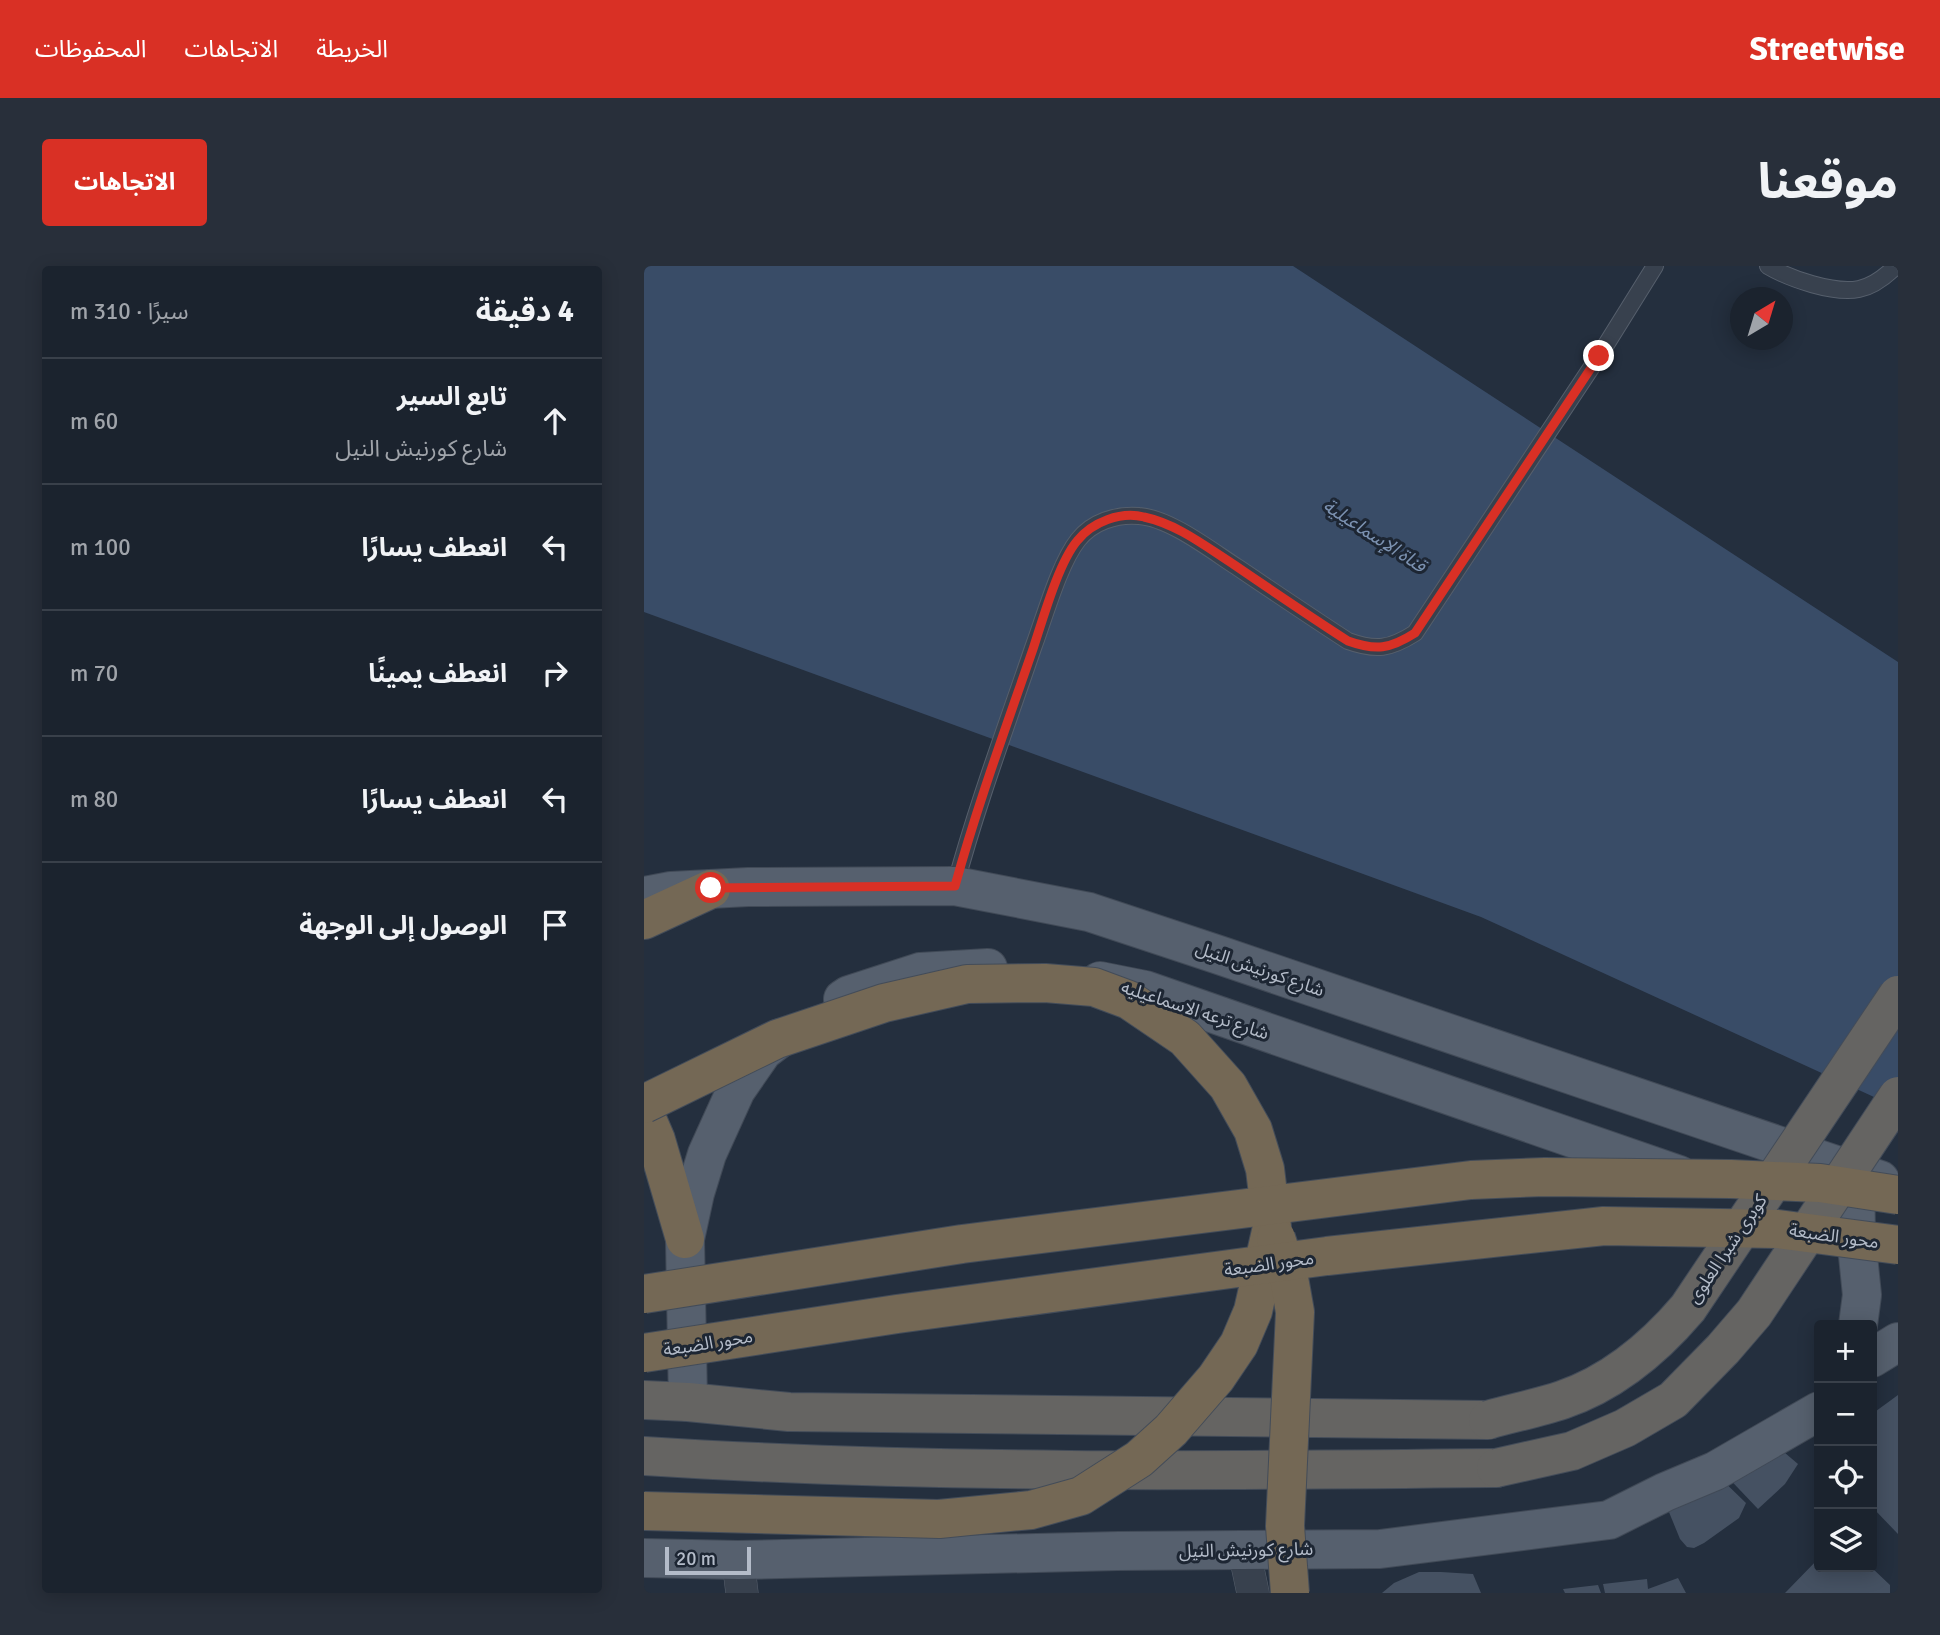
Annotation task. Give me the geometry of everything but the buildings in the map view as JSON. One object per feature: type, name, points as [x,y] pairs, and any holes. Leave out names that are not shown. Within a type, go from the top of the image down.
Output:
[{"type":"highway","points":[[644,920],[711,888]]},
{"type":"highway","points":[[644,1104],[777,1039],[884,1003],[967,984],[1045,983],[1094,987],[1129,1000],[1185,1038],[1228,1086],[1252,1130],[1265,1169],[1272,1227],[1289,1278],[1295,1312],[1284,1526],[1290,1593]]},
{"type":"highway","name":"كوبرى شبرا العلوى","points":[[688,1402],[789,1412],[1488,1420],[1563,1399],[1615,1375],[1664,1335],[1688,1308],[1898,995]]},
{"type":"highway","points":[[644,1456],[745,1462],[1048,1470],[1496,1468],[1572,1451],[1625,1428],[1673,1400],[1723,1349],[1754,1313],[1898,1096]]},
{"type":"highway","points":[[644,1112],[656,1140],[684,1239]]},
{"type":"highway","points":[[644,1294],[961,1244],[1471,1180],[1545,1177],[1731,1179],[1820,1183],[1898,1195]]},
{"type":"highway","name":"محور الضبعة","points":[[644,1353],[897,1314],[1327,1256],[1604,1226],[1778,1229],[1898,1245]]},
{"type":"highway","points":[[644,1511],[939,1519],[1031,1510],[1081,1496],[1139,1459],[1171,1430],[1216,1378],[1239,1344],[1253,1311],[1272,1227]]},
{"type":"highway","points":[[644,1400],[688,1402]]},
{"type":"main road","name":"شارع كورنيش النيل","points":[[644,896],[711,888],[955,886],[1089,912],[1898,1187]]},
{"type":"main road","name":"شارع ترعه الاسماعيليه","points":[[688,1402],[684,1239],[695,1192],[716,1131],[736,1090],[764,1051],[789,1031],[849,995],[920,972],[992,968],[1069,975],[1145,990],[1898,1250]]},
{"type":"main road","points":[[1856,1171],[1856,1237],[1862,1295],[1859,1320]]},
{"type":"main road","points":[[1877,1355],[1898,1342]]},
{"type":"main road","name":"شارع كورنيش النيل","points":[[644,1558],[740,1577],[1118,1551],[1380,1549],[1609,1520],[1715,1471],[1814,1414]]},
{"type":"street","points":[[1294,1549],[1304,1593]]},
{"type":"street","points":[[1244,1550],[1253,1593]]},
{"type":"lane","points":[[955,886],[994,760],[1051,598],[1066,560],[1078,540],[1096,524],[1118,516],[1142,516],[1164,523],[1195,539],[1348,641],[1365,647],[1382,648],[1400,643],[1415,633],[1656,266]]},
{"type":"lane","points":[[1768,266],[1803,281],[1835,289],[1859,289],[1882,280],[1896,266]]},
{"type":"water","name":"قناة الإسماعيلية","points":[[644,266],[1293,266],[1898,662],[1898,1108],[1481,917],[644,612]]},
{"type":"route","points":[[711,888],[955,886],[994,760],[1066,560],[1078,540],[1096,524],[1118,516],[1142,516],[1164,523],[1195,539],[1348,641],[1365,647],[1382,648],[1400,643],[1415,633],[1599,356]]}]
